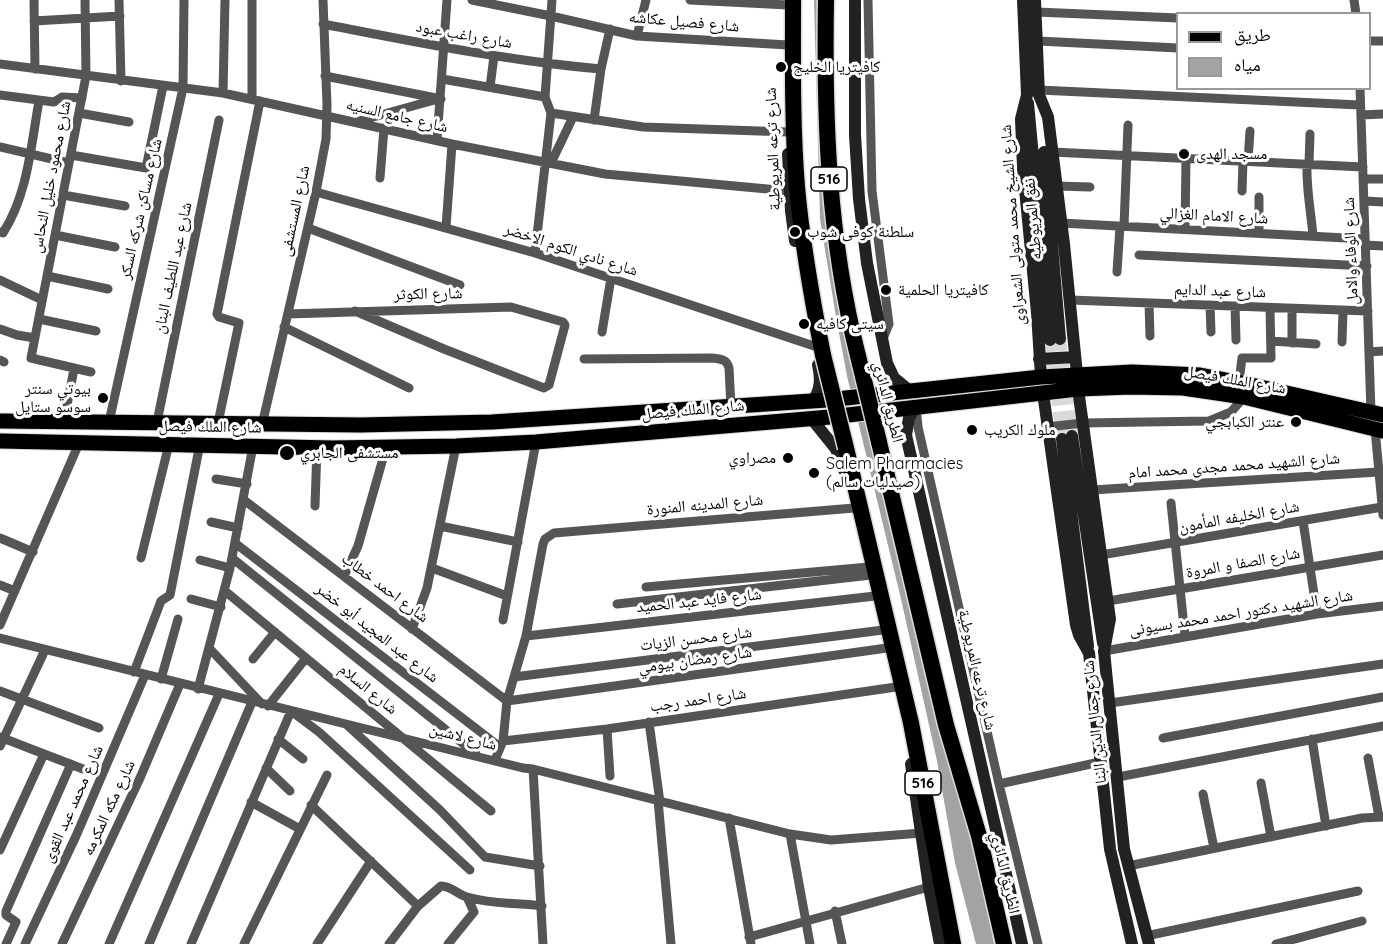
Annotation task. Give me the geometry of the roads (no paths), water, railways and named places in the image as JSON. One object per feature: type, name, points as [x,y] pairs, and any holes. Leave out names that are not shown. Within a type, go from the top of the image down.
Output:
[{"type":"highway","name":"الطريق الدائري","points":[[826,0],[824,93],[828,177],[834,237],[844,297],[946,724],[979,836],[1004,944]]},
{"type":"highway","name":"516","points":[[790,2],[797,185],[810,287],[823,355],[912,723],[953,944]]},
{"type":"main road","points":[[855,0],[855,135],[859,198],[868,273],[891,373],[910,391]]},
{"type":"main road","name":"شارع الشيخ محمد متولى الشعراوى","points":[[1023,0],[1035,94],[1048,117],[1078,381]]},
{"type":"main road","name":"شارع ترعه المريوطية","points":[[790,2],[789,191],[797,257],[820,382],[818,393],[820,401]]},
{"type":"main road","name":"شارع الشيخ محمد متولى الشعراوى","points":[[1035,6],[1038,41],[1035,94],[1021,119],[1023,169],[1042,385]]},
{"type":"main road","name":"نفق المريوطيه","points":[[1035,94],[1055,340]]},
{"type":"main road","points":[[1040,360],[1075,357]]},
{"type":"main road","name":"شارع الملك فيصل","points":[[0,441],[333,448],[536,442],[830,417],[916,406],[1042,385],[1164,372],[1239,382],[1379,413]]},
{"type":"main road","name":"شارع الملك فيصل","points":[[1078,381],[1176,387],[1244,397],[1379,430]]},
{"type":"main road","name":"شارع جمال الدين البنا","points":[[1078,381],[1108,601],[1110,627],[1104,651],[1128,866],[1148,940]]},
{"type":"main road","name":"شارع الملك فيصل","points":[[0,421],[334,425],[492,422],[820,401],[910,391],[1042,385]]},
{"type":"main road","name":"شارع جمال الدين البنا","points":[[1042,385],[1076,625],[1089,653],[1110,849],[1132,944]]},
{"type":"main road","name":"شارع ترعه المريوطية","points":[[916,406],[909,418],[906,435],[1008,850],[1022,944]]},
{"type":"main road","points":[[811,418],[825,432],[840,457],[870,571],[906,728],[929,887],[940,944]]},
{"type":"main road","points":[[333,448],[334,425]]},
{"type":"main road","points":[[1089,653],[1067,438],[1104,651]]},
{"type":"street","points":[[34,0],[35,69]]},
{"type":"street","name":"شارع محمود خليل النحاس","points":[[74,369],[31,359],[86,76],[85,0]]},
{"type":"street","points":[[119,0],[121,81]]},
{"type":"street","name":"شارع مساكن شركه السكر","points":[[109,422],[183,88],[184,0]]},
{"type":"street","points":[[223,93],[225,0]]},
{"type":"street","points":[[218,423],[240,323],[219,317],[217,314],[256,100],[252,0]]},
{"type":"street","name":"شارع المستشفى","points":[[262,424],[308,228],[326,139],[322,0]]},
{"type":"street","points":[[437,140],[447,0]]},
{"type":"street","name":"شارع فصيل عكاشه","points":[[472,0],[637,36],[788,45]]},
{"type":"street","points":[[535,253],[549,163],[551,112],[545,97],[552,0]]},
{"type":"street","points":[[637,36],[646,0]]},
{"type":"street","points":[[690,0],[790,2]]},
{"type":"street","points":[[868,0],[872,191],[889,324],[882,341]]},
{"type":"street","points":[[1035,6],[1176,18]]},
{"type":"street","points":[[34,21],[120,16]]},
{"type":"street","name":"شارع راغب عبود","points":[[323,24],[494,56],[601,69]]},
{"type":"street","points":[[594,120],[601,69],[610,29]]},
{"type":"street","points":[[1038,41],[1176,48]]},
{"type":"street","points":[[490,87],[494,56]]},
{"type":"street","name":"شارع جامع السنيه","points":[[0,64],[223,93],[452,144],[605,174],[789,191]]},
{"type":"street","points":[[325,76],[441,99]]},
{"type":"street","points":[[442,79],[545,97]]},
{"type":"street","points":[[0,147],[29,154],[146,168],[163,86]]},
{"type":"street","name":"شارع الوفاء والامل","points":[[1360,90],[1369,352],[1379,413]]},
{"type":"street","points":[[1035,94],[1360,110],[1383,114]]},
{"type":"street","points":[[0,95],[54,102],[63,97],[82,98]]},
{"type":"street","points":[[356,122],[441,99]]},
{"type":"street","points":[[2,232],[18,204],[39,101]]},
{"type":"street","points":[[551,112],[660,128],[788,132]]},
{"type":"street","points":[[79,113],[129,122]]},
{"type":"street","points":[[549,163],[573,117]]},
{"type":"street","name":"شارع عبد اللطيف البنان","points":[[157,422],[219,120]]},
{"type":"street","points":[[1117,272],[1128,156],[1128,125]]},
{"type":"street","points":[[380,178],[384,128]]},
{"type":"street","points":[[1242,191],[1250,131]]},
{"type":"street","points":[[1310,134],[1306,191],[1311,202],[1313,236]]},
{"type":"street","points":[[446,228],[452,144]]},
{"type":"street","points":[[1052,152],[1363,167]]},
{"type":"street","points":[[1185,229],[1186,159]]},
{"type":"street","points":[[1363,178],[1383,179]]},
{"type":"street","points":[[1056,186],[1090,187]]},
{"type":"street","name":"شارع نادي الكوم الاخضر","points":[[316,192],[535,253],[814,346]]},
{"type":"street","points":[[63,195],[125,206]]},
{"type":"street","points":[[1259,197],[1259,233]]},
{"type":"street","points":[[1365,201],[1383,202]]},
{"type":"street","name":"شارع الامام الغزالي","points":[[1061,223],[1313,236],[1383,246]]},
{"type":"street","points":[[308,228],[460,285]]},
{"type":"street","points":[[55,235],[115,246]]},
{"type":"street","points":[[1139,255],[1366,266]]},
{"type":"street","points":[[47,276],[108,289]]},
{"type":"street","points":[[602,332],[611,278]]},
{"type":"street","points":[[0,280],[42,300]]},
{"type":"street","name":"شارع عبد الدايم","points":[[1070,300],[1368,311]]},
{"type":"street","points":[[1149,303],[1150,336]]},
{"type":"street","points":[[1210,305],[1211,332]]},
{"type":"street","points":[[1235,306],[1236,340]]},
{"type":"street","name":"شارع الكوثر","points":[[288,314],[356,311],[515,308],[563,322],[564,326],[547,387],[444,349],[356,311]]},
{"type":"street","points":[[1239,382],[1242,358],[1271,358],[1270,308]]},
{"type":"street","points":[[1292,309],[1292,343]]},
{"type":"street","points":[[1342,342],[1343,310]]},
{"type":"street","points":[[39,319],[96,330]]},
{"type":"street","points":[[285,327],[409,388]]},
{"type":"street","points":[[0,328],[17,335],[35,338]]},
{"type":"street","points":[[1271,341],[1316,344]]},
{"type":"street","points":[[1369,352],[1383,351]]},
{"type":"street","points":[[584,359],[712,358],[724,360],[728,363],[729,368],[731,407]]},
{"type":"street","points":[[64,421],[74,369],[91,372]]},
{"type":"street","points":[[1047,427],[1083,423],[1209,421],[1231,412],[1244,397]]},
{"type":"street","points":[[916,406],[918,427],[999,784],[1008,850],[1038,944]]},
{"type":"street","points":[[1379,430],[1378,472],[1383,511]]},
{"type":"street","points":[[0,624],[80,441]]},
{"type":"street","points":[[503,620],[536,442]]},
{"type":"street","points":[[141,558],[169,444]]},
{"type":"street","points":[[134,672],[161,601],[170,596],[200,444]]},
{"type":"street","points":[[198,689],[225,591],[253,446]]},
{"type":"street","points":[[412,628],[424,599],[432,568],[456,446]]},
{"type":"street","points":[[315,506],[317,447]]},
{"type":"street","points":[[344,576],[358,546],[386,448]]},
{"type":"street","name":"شارع الشهيد محمد مجدى محمد امام","points":[[1092,490],[1378,472]]},
{"type":"street","points":[[216,479],[247,484]]},
{"type":"street","name":"شارع احمد خطاب","points":[[244,500],[507,701]]},
{"type":"street","points":[[1171,503],[1185,636]]},
{"type":"street","name":"شارع المدينه المنورة","points":[[526,636],[543,544],[549,535],[559,532],[854,508]]},
{"type":"street","name":"شارع الخليفه المأمون","points":[[1101,555],[1303,521],[1383,511]]},
{"type":"street","points":[[1303,521],[1317,614]]},
{"type":"street","points":[[211,522],[238,528]]},
{"type":"street","points":[[440,526],[518,542]]},
{"type":"street","points":[[0,538],[33,552]]},
{"type":"street","name":"شارع عبد المجيد أبو خضر","points":[[235,543],[502,744]]},
{"type":"street","name":"شارع الصفا و المروة","points":[[1108,601],[1383,555]]},
{"type":"street","points":[[200,560],[231,563],[477,756]]},
{"type":"street","points":[[432,568],[507,596]]},
{"type":"street","points":[[646,587],[870,571]]},
{"type":"street","points":[[617,604],[870,571]]},
{"type":"street","points":[[0,585],[15,591]]},
{"type":"street","name":"شارع السلام","points":[[225,591],[491,811]]},
{"type":"street","name":"شارع فايد عبد الحميد","points":[[526,636],[875,596]]},
{"type":"street","points":[[191,599],[221,607]]},
{"type":"street","name":"شارع الشهيد دكتور احمد محمد بسيونى","points":[[1104,651],[1317,614],[1383,606]]},
{"type":"street","points":[[161,679],[178,619]]},
{"type":"street","name":"شارع محسن الزيات","points":[[514,677],[883,630]]},
{"type":"street","points":[[253,659],[275,632]]},
{"type":"street","points":[[495,760],[502,744],[507,701],[526,636]]},
{"type":"street","name":"شارع لاشين","points":[[0,638],[198,689],[533,769],[790,834],[831,840],[922,833]]},
{"type":"street","name":"شارع رمضان بيومي","points":[[507,701],[887,648]]},
{"type":"street","points":[[210,649],[265,705],[306,658]]},
{"type":"street","points":[[45,650],[1,741],[83,769]]},
{"type":"street","points":[[1110,703],[1383,664]]},
{"type":"street","name":"شارع محمد عبد القوى","points":[[25,944],[76,836],[145,675]]},
{"type":"street","name":"شارع مكه المكرمه","points":[[62,944],[135,788],[180,684]]},
{"type":"street","name":"شارع احمد رجب","points":[[502,744],[896,687]]},
{"type":"street","points":[[0,691],[99,728]]},
{"type":"street","points":[[110,944],[219,694]]},
{"type":"street","points":[[1163,738],[1383,697]]},
{"type":"street","points":[[149,944],[252,702]]},
{"type":"street","points":[[191,944],[291,711],[319,732],[470,870]]},
{"type":"street","points":[[650,722],[671,944]]},
{"type":"street","points":[[346,724],[442,813],[485,857],[540,866]]},
{"type":"street","points":[[1118,777],[1383,726]]},
{"type":"street","points":[[607,729],[610,776]]},
{"type":"street","points":[[279,739],[303,759]]},
{"type":"street","points":[[1312,739],[1326,826]]},
{"type":"street","points":[[0,850],[44,754]]},
{"type":"street","points":[[1128,866],[1381,817],[1368,758]]},
{"type":"street","points":[[999,784],[1100,762]]},
{"type":"street","points":[[6,944],[16,922],[6,915],[6,911],[71,764]]},
{"type":"street","points":[[266,768],[290,791]]},
{"type":"street","points":[[533,769],[543,944]]},
{"type":"street","points":[[244,944],[327,775]]},
{"type":"street","points":[[1260,783],[1271,837]]},
{"type":"street","points":[[1203,794],[1214,848]]},
{"type":"street","points":[[251,802],[300,829]]},
{"type":"street","points":[[311,805],[418,906]]},
{"type":"street","points":[[729,818],[750,940],[835,911],[929,887]]},
{"type":"street","points":[[790,834],[810,944]]},
{"type":"street","points":[[317,944],[371,861]]},
{"type":"street","points":[[389,944],[418,906],[441,886],[448,887],[467,897],[542,906]]},
{"type":"street","points":[[1148,940],[1358,891]]},
{"type":"street","points":[[448,944],[474,912],[467,897]]},
{"type":"street","points":[[835,911],[842,944]]},
{"type":"street","points":[[1276,944],[1362,921]]},
{"type":"water","points":[[814,0],[833,0],[836,222],[955,747],[994,944],[976,944],[955,863],[937,761],[901,599],[847,376],[820,219]]},
{"type":"tunnel","points":[[1060,339],[1072,435]]},
{"type":"tunnel","points":[[1050,340],[1062,439]]},
{"type":"place","name":"كافيتريا الخليج","points":[[781,67]]},
{"type":"place","name":"مسجد الهدى","points":[[1184,154]]},
{"type":"place","name":"سلطنة كوفى شوب","points":[[795,232]]},
{"type":"place","name":"كافيتريا الحلمية","points":[[886,290]]},
{"type":"place","name":"سيتى كافيه","points":[[804,324]]},
{"type":"place","name":"بيوتي سنتر سوسو ستايل","points":[[103,398]]},
{"type":"place","name":"عنتر الكبابجي","points":[[1296,422]]},
{"type":"place","name":"ملوك الكريب","points":[[972,430]]},
{"type":"place","name":"مستشفى الجابري","points":[[287,453]]},
{"type":"place","name":"مصراوي","points":[[788,458]]},
{"type":"place","name":"Salem Pharmacies (صيدليات سالم)","points":[[814,473]]}]
